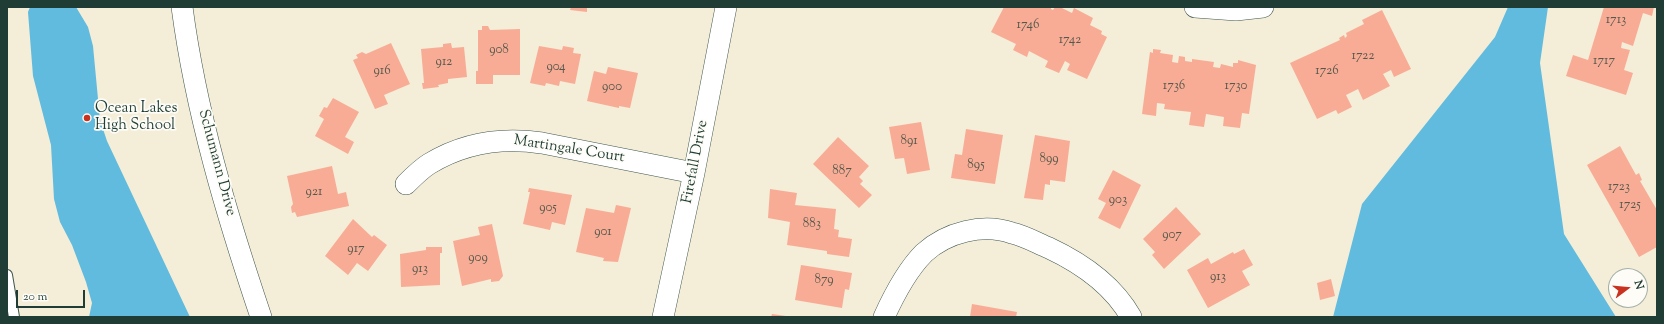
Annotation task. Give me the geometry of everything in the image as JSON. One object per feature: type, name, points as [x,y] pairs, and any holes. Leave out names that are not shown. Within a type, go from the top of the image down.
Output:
[{"type":"street","name":"Schumann Drive","points":[[182,7],[198,94],[218,177],[261,317]]},
{"type":"street","name":"Firefall Drive","points":[[663,317],[694,173],[726,7]]},
{"type":"street","points":[[1195,7],[1236,10],[1263,7]]},
{"type":"street","name":"Martingale Court","points":[[406,184],[428,165],[449,153],[473,145],[505,140],[542,143],[694,173]]},
{"type":"street","points":[[884,317],[911,270],[925,253],[947,238],[968,231],[990,229],[1012,232],[1067,256],[1083,266],[1107,286],[1131,317]]},
{"type":"lane","points":[[7,275],[14,317]]},
{"type":"water","points":[[30,7],[76,7],[88,27],[93,46],[100,120],[107,141],[190,317],[89,317],[92,303],[86,282],[72,245],[60,222],[54,199],[51,145],[33,76],[28,12]]},
{"type":"water","points":[[1508,7],[1548,7],[1540,63],[1564,234],[1608,304],[1608,308],[1610,308],[1616,317],[1333,317],[1362,204],[1495,37]]},
{"type":"building","points":[[571,7],[587,7],[587,12],[570,10]]},
{"type":"building","points":[[1004,7],[1051,7],[1053,10],[1055,7],[1060,7],[1072,13],[1074,8],[1093,18],[1090,25],[1102,31],[1101,34],[1107,37],[1087,79],[1067,70],[1070,64],[1065,61],[1059,73],[1045,67],[1048,61],[1029,51],[1027,57],[1013,50],[1016,44],[991,32]]},
{"type":"building","points":[[1604,7],[1654,7],[1652,16],[1643,13],[1633,46],[1622,42],[1621,48],[1630,50],[1624,70],[1633,73],[1626,95],[1566,76],[1573,55],[1588,60]]},
{"type":"building","points":[[1382,10],[1411,69],[1394,77],[1391,70],[1383,74],[1390,86],[1363,100],[1358,89],[1346,95],[1352,107],[1338,114],[1336,110],[1317,119],[1290,63],[1340,40],[1339,38],[1344,35],[1345,38],[1347,36],[1346,33],[1364,24],[1362,20]]},
{"type":"building","points":[[482,26],[488,26],[490,30],[520,29],[520,75],[493,75],[493,84],[476,84],[476,71],[478,71],[478,30],[482,30]]},
{"type":"building","points":[[391,43],[410,84],[384,95],[388,104],[375,109],[353,60],[358,58],[356,55],[362,52],[366,54]]},
{"type":"building","points":[[451,43],[452,48],[464,47],[467,77],[448,79],[448,83],[438,85],[439,87],[423,89],[422,83],[424,83],[421,49],[443,47],[443,44]]},
{"type":"building","points":[[539,46],[562,50],[563,46],[574,48],[573,53],[581,54],[575,84],[560,81],[559,86],[546,83],[545,86],[530,83]]},
{"type":"building","points":[[1153,49],[1161,50],[1160,53],[1173,55],[1172,62],[1178,63],[1179,56],[1185,57],[1185,61],[1192,62],[1192,59],[1214,62],[1213,67],[1220,68],[1221,64],[1233,67],[1233,63],[1238,63],[1238,60],[1256,65],[1249,114],[1242,113],[1240,128],[1223,126],[1224,117],[1206,114],[1204,127],[1189,125],[1191,112],[1164,109],[1165,104],[1157,103],[1156,116],[1142,114],[1150,52],[1153,53]]},
{"type":"building","points":[[608,67],[638,73],[630,108],[619,106],[619,108],[587,101],[594,71],[606,74]]},
{"type":"building","points":[[333,98],[359,112],[345,137],[354,142],[348,154],[315,136],[324,119],[319,116],[324,107],[327,108]]},
{"type":"building","points":[[921,122],[930,170],[907,174],[904,158],[895,159],[889,127]]},
{"type":"building","points":[[966,129],[1003,135],[995,184],[951,178],[955,154],[962,155]]},
{"type":"building","points":[[1035,135],[1070,141],[1065,182],[1050,180],[1050,185],[1045,184],[1043,200],[1024,198]]},
{"type":"building","points":[[838,137],[869,166],[859,177],[863,181],[860,184],[872,195],[859,208],[813,164]]},
{"type":"building","points":[[1620,146],[1636,175],[1639,173],[1642,180],[1640,181],[1657,210],[1657,247],[1639,257],[1587,165]]},
{"type":"building","points":[[332,166],[338,194],[346,192],[349,206],[297,217],[295,212],[292,213],[291,207],[293,204],[287,176]]},
{"type":"building","points":[[1113,170],[1141,185],[1120,229],[1098,218],[1106,203],[1098,199]]},
{"type":"building","points":[[529,188],[572,195],[565,225],[552,222],[550,230],[523,224],[530,192],[528,192]]},
{"type":"building","points":[[770,189],[797,193],[795,205],[836,209],[834,229],[839,230],[838,237],[852,239],[849,257],[827,254],[827,251],[787,245],[790,222],[768,218]]},
{"type":"building","points":[[616,205],[631,208],[618,262],[603,261],[604,258],[576,252],[586,208],[614,213]]},
{"type":"building","points":[[1176,207],[1201,234],[1164,269],[1152,255],[1155,252],[1143,239]]},
{"type":"building","points":[[353,219],[372,237],[374,235],[387,245],[368,271],[357,263],[348,275],[325,256]]},
{"type":"building","points":[[492,224],[503,276],[499,281],[491,282],[491,279],[462,286],[453,241],[480,235],[478,227]]},
{"type":"building","points":[[426,247],[442,247],[442,253],[440,253],[440,285],[401,287],[400,254],[426,250]]},
{"type":"building","points":[[1244,249],[1253,265],[1242,271],[1250,285],[1208,308],[1187,270],[1208,258],[1211,264],[1233,252],[1234,254]]},
{"type":"building","points":[[801,265],[852,273],[849,290],[845,289],[842,308],[795,300]]},
{"type":"building","points":[[1331,279],[1335,296],[1320,300],[1317,283]]},
{"type":"building","points":[[972,304],[1017,312],[1016,317],[970,317]]},
{"type":"building","points":[[772,314],[786,316],[786,317],[771,317]]},
{"type":"place","name":"Ocean Lakes High School","points":[[87,118]]}]
